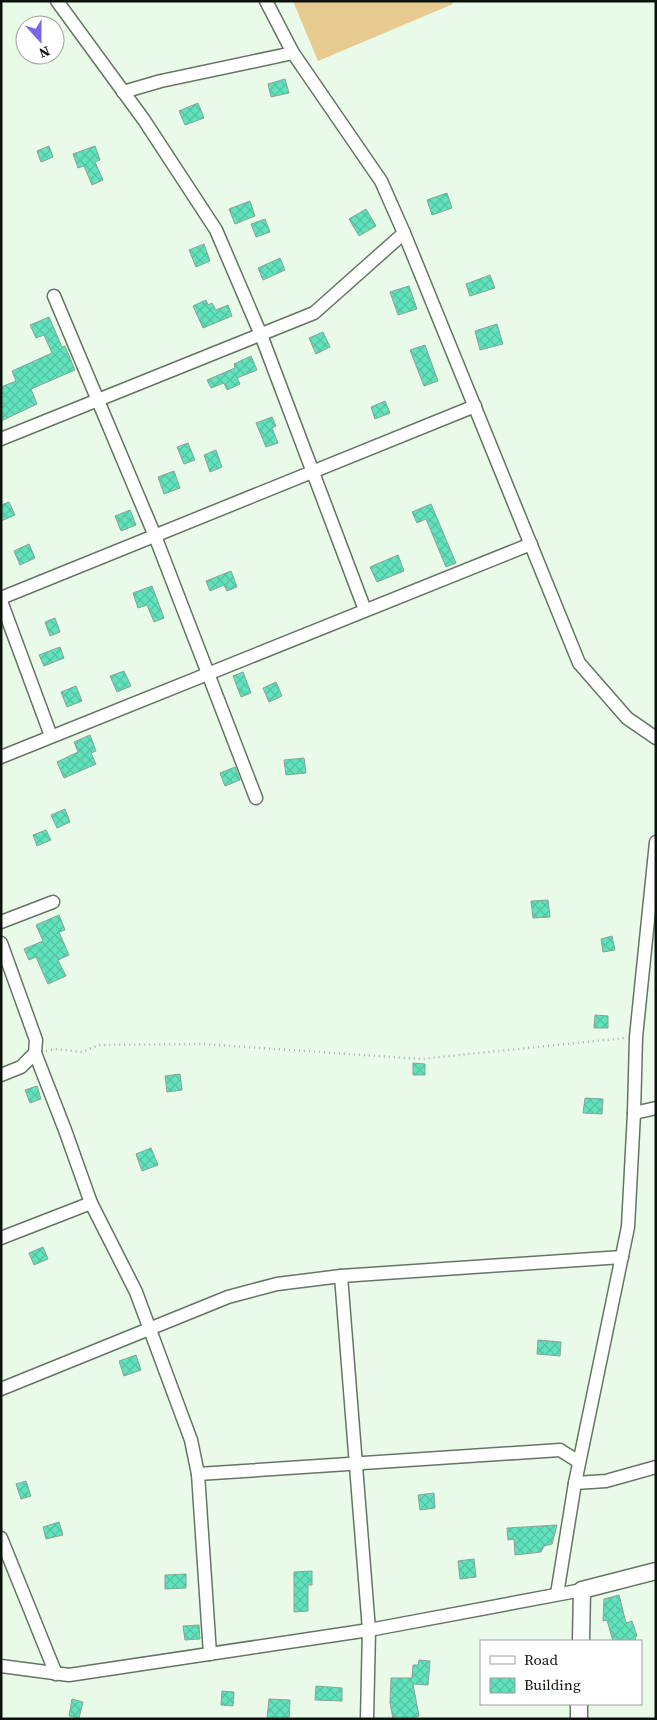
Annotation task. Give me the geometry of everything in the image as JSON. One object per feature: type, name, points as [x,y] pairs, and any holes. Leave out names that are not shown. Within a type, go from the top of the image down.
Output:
[{"type":"street","points":[[57,1],[144,120],[216,230],[261,335],[365,610]]},
{"type":"street","points":[[266,1],[293,54],[381,182],[404,232],[579,663],[627,718],[656,738]]},
{"type":"street","points":[[123,92],[161,81],[293,54]]},
{"type":"street","points":[[1,439],[314,313],[404,232]]},
{"type":"street","points":[[54,296],[99,399],[155,536],[256,798]]},
{"type":"street","points":[[51,736],[1,600],[475,406]]},
{"type":"street","points":[[1,757],[531,544]]},
{"type":"street","points":[[557,1594],[579,1462],[628,1226],[636,1037],[653,892],[656,842]]},
{"type":"street","points":[[1,922],[53,902]]},
{"type":"street","points":[[1,943],[36,1040],[35,1053],[91,1203],[136,1292],[192,1440],[198,1474],[210,1654]]},
{"type":"street","points":[[1,1075],[22,1067],[35,1053]]},
{"type":"street","points":[[634,1113],[656,1108]]},
{"type":"street","points":[[1,1238],[91,1203]]},
{"type":"street","points":[[1,1389],[236,1295],[277,1284],[341,1276],[622,1257]]},
{"type":"street","points":[[341,1276],[369,1630],[367,1719]]},
{"type":"street","points":[[198,1474],[560,1450],[579,1462]]},
{"type":"street","points":[[575,1483],[606,1481],[656,1467]]},
{"type":"street","points":[[1,1538],[56,1674]]},
{"type":"street","points":[[1,1666],[69,1675],[369,1630],[582,1590],[656,1571]]},
{"type":"street","points":[[581,1640],[582,1590]]},
{"type":"street","points":[[579,1719],[580,1705]]},
{"type":"path","points":[[35,1053],[56,1049],[82,1052],[99,1045],[204,1044],[421,1059],[636,1037]]},
{"type":"shaded area","points":[[293,1],[452,1],[453,4],[318,61]]},
{"type":"building","points":[[285,79],[289,93],[271,97],[268,84]]},
{"type":"building","points":[[198,103],[204,118],[185,125],[179,111]]},
{"type":"building","points":[[49,146],[53,157],[41,162],[37,151]]},
{"type":"building","points":[[95,146],[100,160],[95,162],[103,180],[92,185],[84,166],[78,168],[73,154]]},
{"type":"building","points":[[447,193],[452,208],[432,215],[427,200]]},
{"type":"building","points":[[250,201],[255,216],[235,224],[229,209]]},
{"type":"building","points":[[366,209],[376,226],[359,236],[349,219]]},
{"type":"building","points":[[265,219],[270,232],[256,237],[251,224]]},
{"type":"building","points":[[204,244],[210,261],[196,267],[189,250]]},
{"type":"building","points":[[280,258],[285,270],[263,280],[258,268]]},
{"type":"building","points":[[490,275],[495,288],[470,296],[466,284]]},
{"type":"building","points":[[409,286],[417,309],[398,315],[390,292]]},
{"type":"building","points":[[206,300],[208,305],[212,303],[216,310],[228,305],[232,316],[203,328],[193,306]]},
{"type":"building","points":[[49,317],[62,347],[65,346],[75,370],[31,389],[37,404],[1,421],[1,387],[16,381],[12,371],[52,353],[44,335],[36,338],[30,325]]},
{"type":"building","points":[[497,324],[503,344],[480,350],[475,331]]},
{"type":"building","points":[[323,332],[330,347],[316,354],[309,338]]},
{"type":"building","points":[[425,345],[438,381],[424,386],[410,350]]},
{"type":"building","points":[[251,356],[257,370],[237,378],[240,384],[227,390],[224,383],[211,388],[207,380],[235,368],[234,364]]},
{"type":"building","points":[[385,401],[390,413],[375,419],[371,407]]},
{"type":"building","points":[[272,417],[276,426],[272,428],[278,443],[266,447],[256,423]]},
{"type":"building","points":[[188,443],[195,460],[184,464],[177,447]]},
{"type":"building","points":[[216,450],[222,467],[210,472],[204,455]]},
{"type":"building","points":[[174,471],[180,488],[164,494],[158,477]]},
{"type":"building","points":[[9,502],[15,515],[1,521],[1,505]]},
{"type":"building","points":[[431,504],[456,563],[446,567],[426,519],[417,523],[412,512]]},
{"type":"building","points":[[130,510],[136,525],[121,531],[115,516]]},
{"type":"building","points":[[29,544],[35,558],[20,565],[14,551]]},
{"type":"building","points":[[398,555],[404,571],[377,582],[370,567]]},
{"type":"building","points":[[231,571],[237,587],[227,591],[224,585],[210,591],[206,581]]},
{"type":"building","points":[[152,586],[164,618],[154,622],[147,605],[138,608],[133,593]]},
{"type":"building","points":[[55,618],[60,632],[50,636],[45,622]]},
{"type":"building","points":[[60,647],[64,658],[44,666],[39,655]]},
{"type":"building","points":[[124,671],[131,686],[117,692],[110,676]]},
{"type":"building","points":[[243,672],[251,693],[241,697],[233,676]]},
{"type":"building","points":[[276,682],[282,696],[269,702],[263,688]]},
{"type":"building","points":[[76,686],[82,701],[67,707],[61,692]]},
{"type":"building","points":[[90,735],[96,751],[91,753],[96,764],[64,778],[57,762],[78,752],[74,742]]},
{"type":"building","points":[[304,758],[306,773],[286,775],[284,760]]},
{"type":"building","points":[[235,767],[240,780],[225,786],[220,773]]},
{"type":"building","points":[[65,809],[70,822],[57,828],[51,815]]},
{"type":"building","points":[[46,830],[51,840],[37,846],[33,835]]},
{"type":"building","points":[[548,900],[550,917],[533,918],[531,901]]},
{"type":"building","points":[[59,915],[65,930],[59,932],[69,955],[58,960],[66,976],[48,984],[36,957],[29,960],[24,949],[43,941],[36,925]]},
{"type":"building","points":[[612,936],[615,950],[603,952],[601,939]]},
{"type":"building","points":[[595,1015],[608,1016],[608,1028],[594,1028]]},
{"type":"building","points":[[413,1063],[425,1064],[425,1075],[413,1075]]},
{"type":"building","points":[[180,1074],[182,1090],[167,1092],[165,1076]]},
{"type":"building","points":[[37,1086],[41,1099],[30,1103],[25,1090]]},
{"type":"building","points":[[585,1098],[603,1099],[602,1114],[583,1113]]},
{"type":"building","points":[[151,1148],[158,1165],[142,1171],[136,1154]]},
{"type":"building","points":[[43,1247],[48,1259],[34,1265],[29,1253]]},
{"type":"building","points":[[538,1340],[561,1342],[560,1356],[537,1354]]},
{"type":"building","points":[[136,1355],[141,1370],[124,1376],[119,1361]]},
{"type":"building","points":[[26,1481],[31,1496],[21,1499],[16,1484]]},
{"type":"building","points":[[434,1493],[435,1508],[420,1510],[418,1495]]},
{"type":"building","points":[[59,1522],[63,1535],[46,1539],[43,1527]]},
{"type":"building","points":[[557,1525],[552,1544],[544,1546],[541,1552],[515,1555],[514,1539],[508,1540],[507,1528]]},
{"type":"building","points":[[474,1559],[476,1577],[460,1579],[458,1561]]},
{"type":"building","points":[[312,1571],[312,1585],[308,1585],[308,1611],[294,1612],[294,1572]]},
{"type":"building","points":[[186,1574],[186,1588],[165,1589],[165,1575]]},
{"type":"building","points":[[619,1595],[626,1623],[632,1621],[637,1636],[635,1637],[636,1640],[613,1640],[607,1620],[603,1621],[604,1599]]},
{"type":"building","points":[[199,1625],[200,1639],[185,1640],[183,1626]]},
{"type":"building","points":[[419,1660],[430,1661],[428,1685],[413,1684],[419,1716],[407,1719],[393,1719],[390,1703],[391,1678],[412,1678],[413,1665],[418,1665]]},
{"type":"building","points":[[316,1686],[342,1688],[342,1701],[315,1700]]},
{"type":"building","points":[[222,1691],[234,1692],[233,1706],[221,1705]]},
{"type":"building","points":[[72,1699],[83,1702],[79,1718],[69,1716]]},
{"type":"building","points":[[269,1699],[290,1700],[289,1719],[267,1719]]}]
